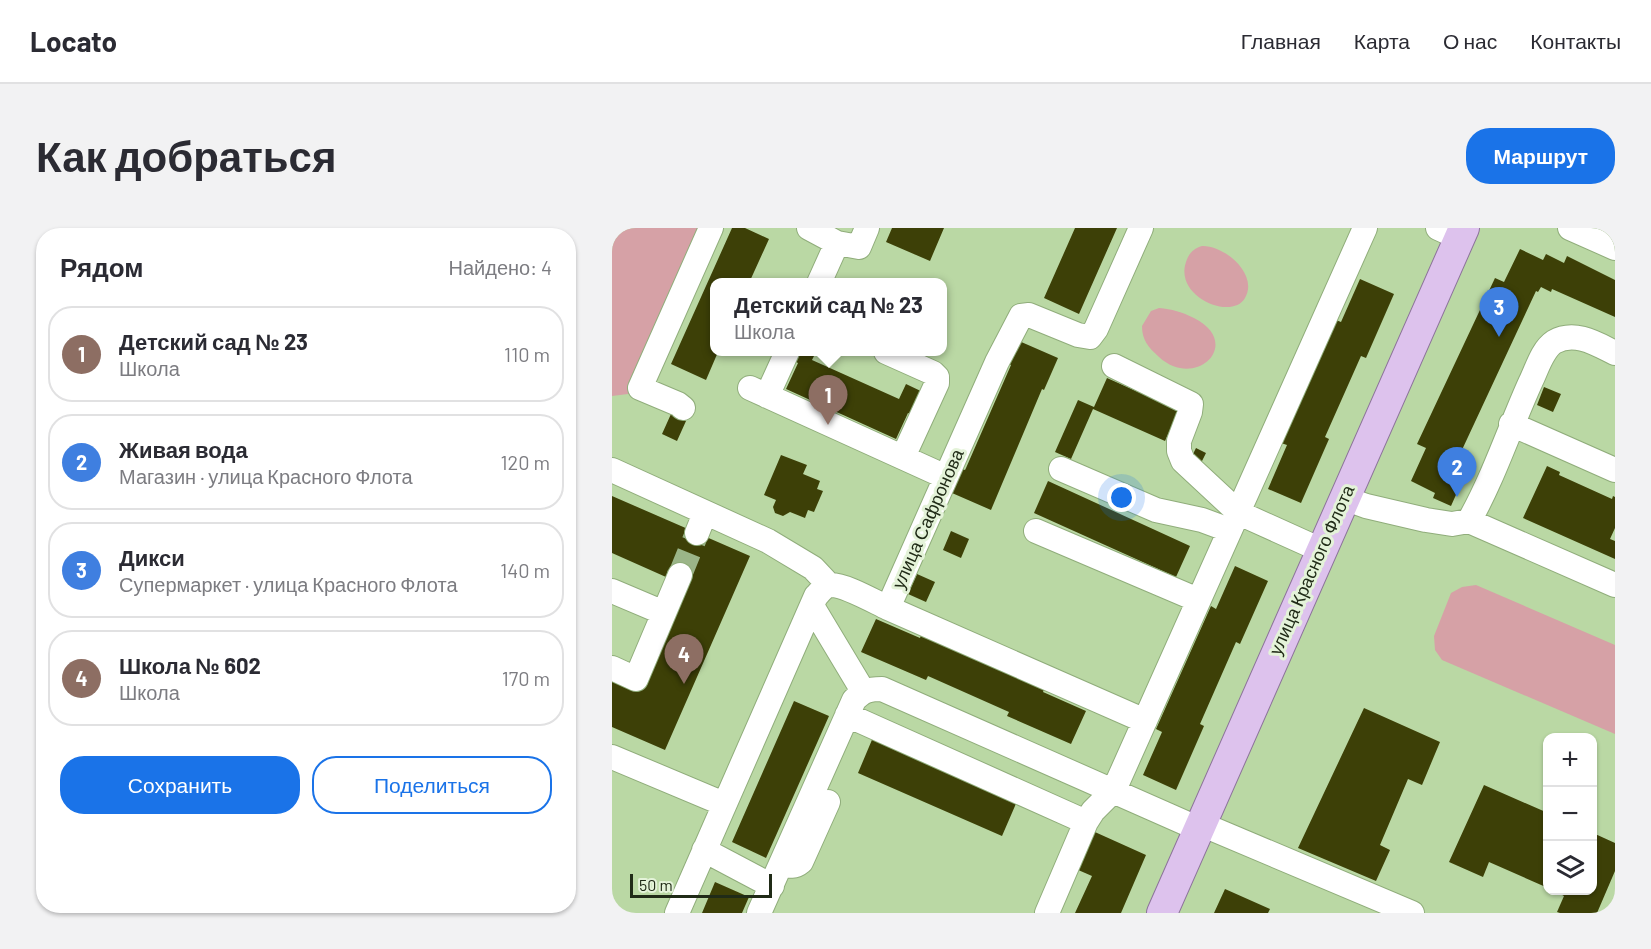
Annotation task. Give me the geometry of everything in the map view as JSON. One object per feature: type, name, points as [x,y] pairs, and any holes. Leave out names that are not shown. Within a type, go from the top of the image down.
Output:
[{"type":"main road","name":"улица Красного Флота","points":[[1161,913],[1344,498],[1454,231]]},
{"type":"lane","points":[[683,408],[640,388],[711,228]]},
{"type":"lane","points":[[809,228],[837,243],[859,248],[867,228]]},
{"type":"lane","name":"улица Сафронова","points":[[829,585],[838,586],[888,608],[997,362],[1021,316],[1029,315],[1078,335],[1090,337],[1096,329],[1141,228]]},
{"type":"lane","points":[[1047,913],[1086,822],[1093,811],[1114,790],[1365,228]]},
{"type":"lane","points":[[1570,228],[1615,248]]},
{"type":"lane","points":[[821,278],[837,243]]},
{"type":"lane","points":[[1469,521],[1478,505],[1511,424],[1545,353],[1554,342],[1567,338],[1582,338],[1615,353]]},
{"type":"lane","points":[[783,356],[758,392],[946,477]]},
{"type":"lane","points":[[897,356],[933,373],[936,377],[936,383],[903,457]]},
{"type":"lane","points":[[1114,366],[1191,404],[1179,441],[1179,451],[1183,460],[1234,521]]},
{"type":"lane","points":[[1511,424],[1615,471]]},
{"type":"lane","points":[[1060,469],[1156,510],[1202,520],[1234,521],[1321,550]]},
{"type":"lane","points":[[612,470],[701,523],[768,542],[813,568],[829,585],[822,589],[812,606],[677,913]]},
{"type":"lane","points":[[1344,498],[1366,506],[1426,520],[1452,524],[1469,521],[1615,585]]},
{"type":"lane","points":[[1036,531],[1198,600]]},
{"type":"lane","points":[[612,668],[636,679],[680,575]]},
{"type":"lane","points":[[612,591],[664,613]]},
{"type":"lane","points":[[812,606],[863,691]]},
{"type":"lane","points":[[888,608],[1145,721]]},
{"type":"lane","points":[[759,913],[782,862],[803,838],[818,810],[847,715],[854,700],[863,691],[882,689],[1114,790],[1412,913]]},
{"type":"lane","points":[[847,715],[1086,822]]},
{"type":"lane","points":[[612,756],[724,804]]},
{"type":"lane","points":[[704,850],[772,886]]},
{"type":"shaded area","points":[[612,228],[709,228],[636,393],[612,396]]},
{"type":"shaded area","points":[[1202,246],[1220,250],[1237,263],[1243,271],[1248,289],[1245,298],[1238,304],[1229,307],[1217,306],[1206,302],[1188,286],[1185,275],[1188,256],[1196,248]]},
{"type":"shaded area","points":[[1159,308],[1185,314],[1208,328],[1215,339],[1215,350],[1209,360],[1200,366],[1187,369],[1173,366],[1152,350],[1144,339],[1142,326],[1151,311]]},
{"type":"shaded area","points":[[1476,585],[1615,645],[1615,734],[1442,660],[1435,650],[1434,636],[1451,593],[1462,587]]},
{"type":"building","points":[[732,228],[745,228],[769,239],[751,278],[710,278],[710,356],[716,356],[706,380],[671,364]]},
{"type":"building","points":[[892,228],[944,228],[930,261],[886,242]]},
{"type":"building","points":[[1075,228],[1117,228],[1079,314],[1044,298]]},
{"type":"building","points":[[1520,249],[1543,260],[1546,254],[1564,263],[1567,256],[1615,280],[1615,317],[1552,289],[1551,292],[1541,287],[1538,292],[1536,291],[1454,467],[1456,468],[1453,475],[1463,479],[1451,506],[1433,498],[1435,493],[1411,481],[1426,448],[1417,444],[1495,278],[1504,282]]},
{"type":"building","points":[[1360,279],[1394,294],[1366,358],[1361,356],[1325,437],[1329,439],[1301,503],[1268,489],[1287,445],[1281,443],[1336,320],[1341,322]]},
{"type":"building","points":[[1019,341],[1058,358],[1044,390],[1042,389],[991,510],[952,493],[962,469],[966,468],[1011,365],[1009,364]]},
{"type":"building","points":[[792,356],[814,356],[812,360],[899,399],[906,384],[927,394],[916,416],[908,413],[896,439],[786,389],[798,363],[790,359]]},
{"type":"building","points":[[1107,378],[1179,410],[1165,441],[1093,409],[1071,459],[1055,452],[1078,400],[1094,407]]},
{"type":"building","points":[[1544,387],[1561,394],[1553,412],[1537,405]]},
{"type":"building","points":[[671,414],[686,421],[677,441],[662,434]]},
{"type":"building","points":[[1196,448],[1206,453],[1201,463],[1191,458]]},
{"type":"building","points":[[781,455],[807,465],[803,474],[820,481],[817,489],[823,491],[814,512],[808,510],[805,518],[790,512],[783,516],[775,513],[773,507],[776,500],[764,495]]},
{"type":"building","points":[[1547,466],[1560,472],[1559,475],[1612,499],[1613,496],[1615,497],[1615,528],[1610,539],[1615,541],[1615,559],[1523,518]]},
{"type":"building","points":[[1048,481],[1190,546],[1176,577],[1034,513]]},
{"type":"building","points":[[612,496],[750,556],[665,750],[612,727],[612,677],[641,690],[689,580],[668,570],[666,577],[612,553]]},
{"type":"building","points":[[951,531],[969,539],[961,558],[943,550]]},
{"type":"building","points":[[1235,566],[1268,581],[1240,644],[1236,642],[1200,724],[1204,726],[1176,790],[1143,775],[1162,732],[1156,729],[1211,606],[1216,609]]},
{"type":"building","points":[[917,574],[935,582],[926,602],[908,594]]},
{"type":"building","points":[[876,619],[920,638],[922,632],[1045,687],[1043,692],[1086,711],[1071,744],[1007,716],[1009,712],[928,676],[926,680],[861,652]]},
{"type":"building","points":[[794,701],[829,716],[766,858],[732,842]]},
{"type":"building","points":[[1364,708],[1440,742],[1422,785],[1408,779],[1380,845],[1390,850],[1376,881],[1298,848]]},
{"type":"building","points":[[874,735],[1018,799],[1002,836],[858,773]]},
{"type":"building","points":[[1484,785],[1543,811],[1543,886],[1489,862],[1483,877],[1449,862]]},
{"type":"building","points":[[1086,828],[1146,855],[1121,913],[1075,913],[1092,876],[1069,866]]},
{"type":"building","points":[[1597,835],[1615,843],[1615,871],[1597,913],[1557,912],[1564,896],[1562,895],[1597,895]]},
{"type":"building","points":[[715,882],[749,897],[742,913],[702,913]]},
{"type":"building","points":[[1225,889],[1270,909],[1268,913],[1214,913]]},
{"type":"tunnel","points":[[680,575],[697,533]]},
{"type":"place","name":"Дикси","points":[[1499,337]]},
{"type":"place","name":"Детский сад № 23","points":[[828,425]]},
{"type":"place","name":"Живая вода","points":[[1457,497]]},
{"type":"place","name":"Школа № 602","points":[[684,684]]}]
